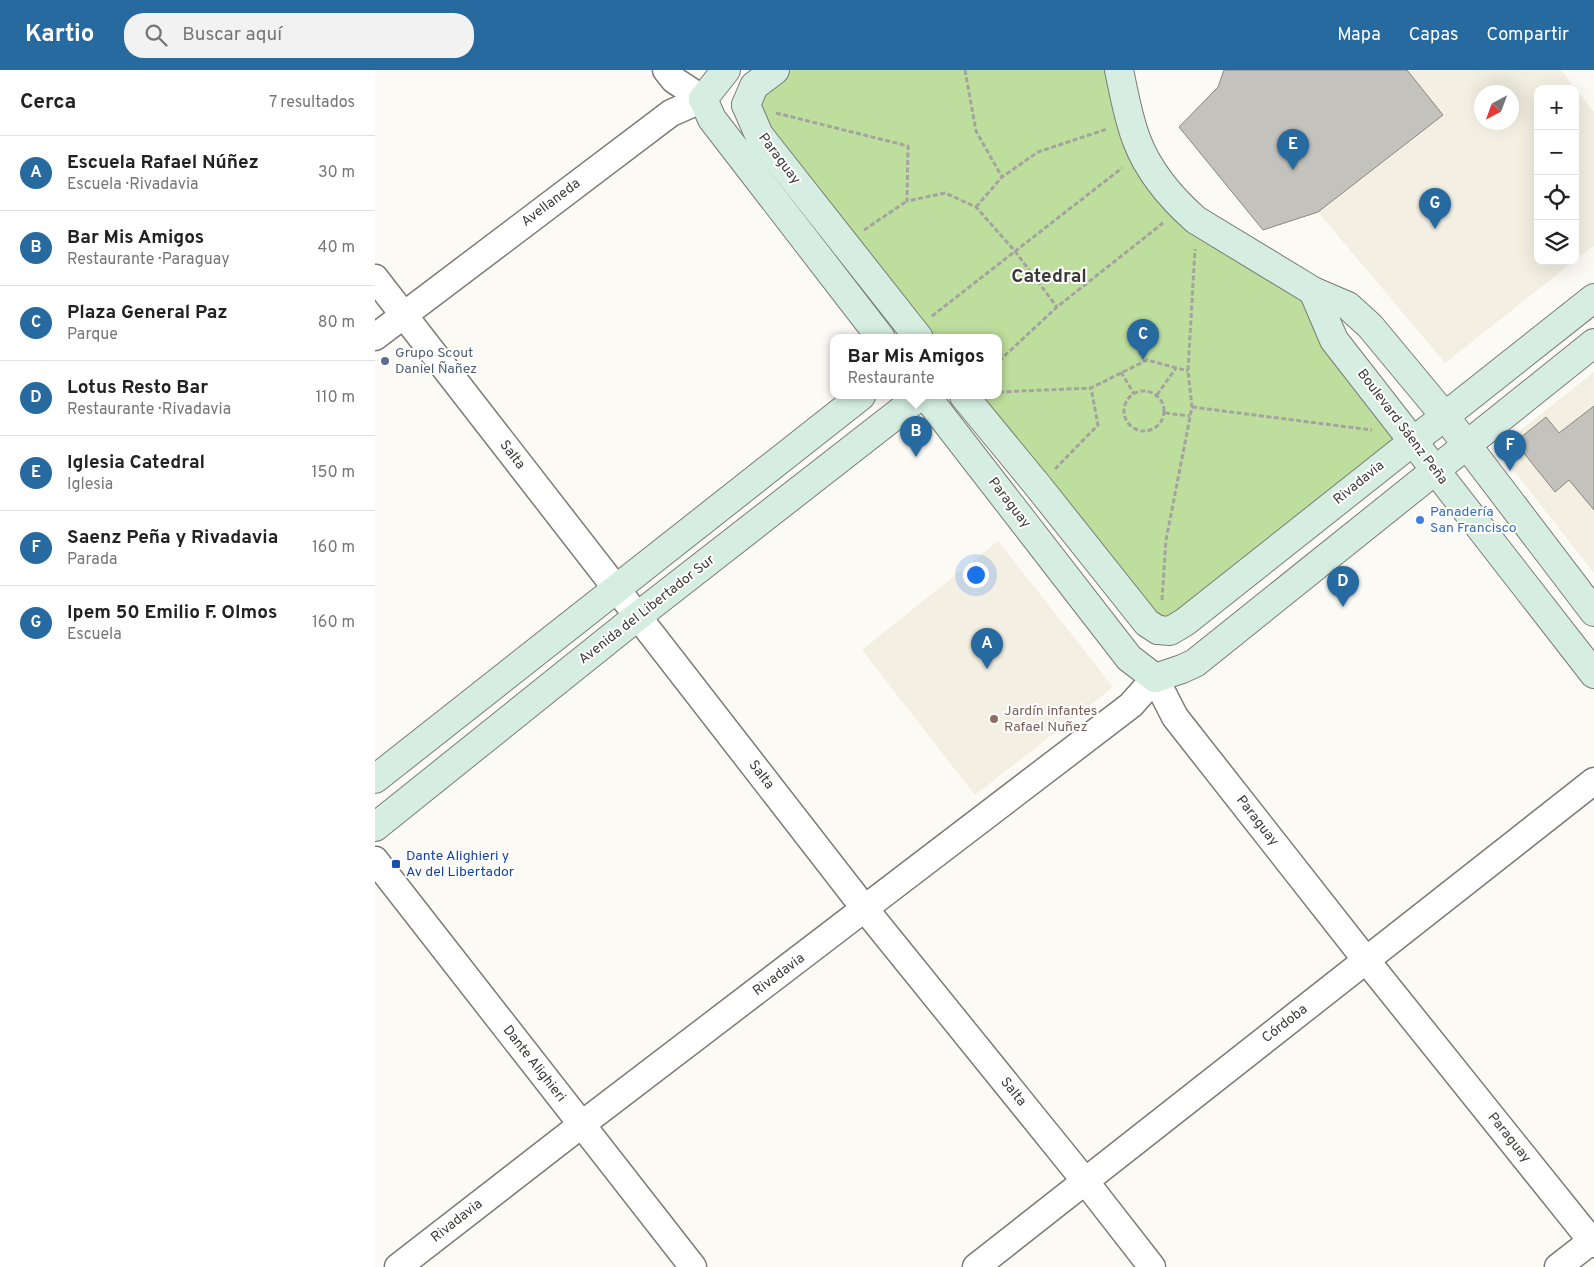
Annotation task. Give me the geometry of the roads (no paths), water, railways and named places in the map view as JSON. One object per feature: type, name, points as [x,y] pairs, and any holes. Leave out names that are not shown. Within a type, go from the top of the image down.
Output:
[{"type":"main road","name":"Avellaneda","points":[[703,99],[726,70]]},
{"type":"main road","points":[[703,99],[746,105],[754,86],[775,70]]},
{"type":"main road","points":[[1119,70],[1137,141],[1163,185],[1189,214],[1313,291],[1348,306],[1370,326],[1444,415],[1594,612]]},
{"type":"main road","name":"Paraguay","points":[[703,99],[711,119],[878,334]]},
{"type":"main road","name":"Paraguay","points":[[746,105],[759,134],[916,334]]},
{"type":"main road","name":"Boulevard Sáenz Peña","points":[[1313,291],[1334,340],[1594,674]]},
{"type":"main road","name":"Rivadavia","points":[[1158,630],[1170,630],[1185,622],[1594,298]]},
{"type":"main road","name":"Rivadavia","points":[[1155,678],[1195,663],[1594,343]]},
{"type":"main road","points":[[375,779],[857,399]]},
{"type":"main road","name":"Avenida del Libertador Sur","points":[[375,827],[638,616],[916,399]]},
{"type":"main road","name":"Paraguay","points":[[927,399],[1129,658],[1155,678]]},
{"type":"main road","points":[[966,399],[1039,486],[1147,623],[1158,630],[1155,678]]},
{"type":"street","points":[[666,70],[674,80],[703,99]]},
{"type":"street","name":"Avellaneda","points":[[375,337],[671,113],[703,99]]},
{"type":"street","name":"Salta","points":[[375,278],[865,909],[1085,1181],[1152,1267]]},
{"type":"street","name":"Rivadavia","points":[[398,1267],[1131,705],[1155,678]]},
{"type":"street","name":"Paraguay","points":[[1155,678],[1175,717],[1366,960],[1593,1241]]},
{"type":"street","name":"Córdoba","points":[[976,1267],[1594,781]]},
{"type":"street","name":"Dante Alighieri","points":[[375,860],[693,1267]]},
{"type":"street","points":[[1558,1267],[1593,1241]]},
{"type":"place","name":"Iglesia Catedral","points":[[1293,170]]},
{"type":"place","name":"Ipem 50 Emilio F. Olmos","points":[[1435,229]]},
{"type":"place","name":"Plaza General Paz","points":[[1143,360]]},
{"type":"place","name":"Grupo Scout Daniel Ñañez","points":[[385,361]]},
{"type":"place","name":"Bar Mis Amigos","points":[[916,457]]},
{"type":"place","name":"Saenz Peña y Rivadavia","points":[[1510,471]]},
{"type":"place","name":"Panadería San Francisco","points":[[1420,520]]},
{"type":"place","name":"Lotus Resto Bar","points":[[1343,607]]},
{"type":"place","name":"Escuela Rafael Núñez","points":[[987,669]]},
{"type":"place","name":"Jardín infantes Rafael Nuñez","points":[[994,719]]},
{"type":"place","name":"Dante Alighieri y Av del Libertador","points":[[396,864]]},
{"type":"district","name":"Catedral","points":[[1049,277]]}]
